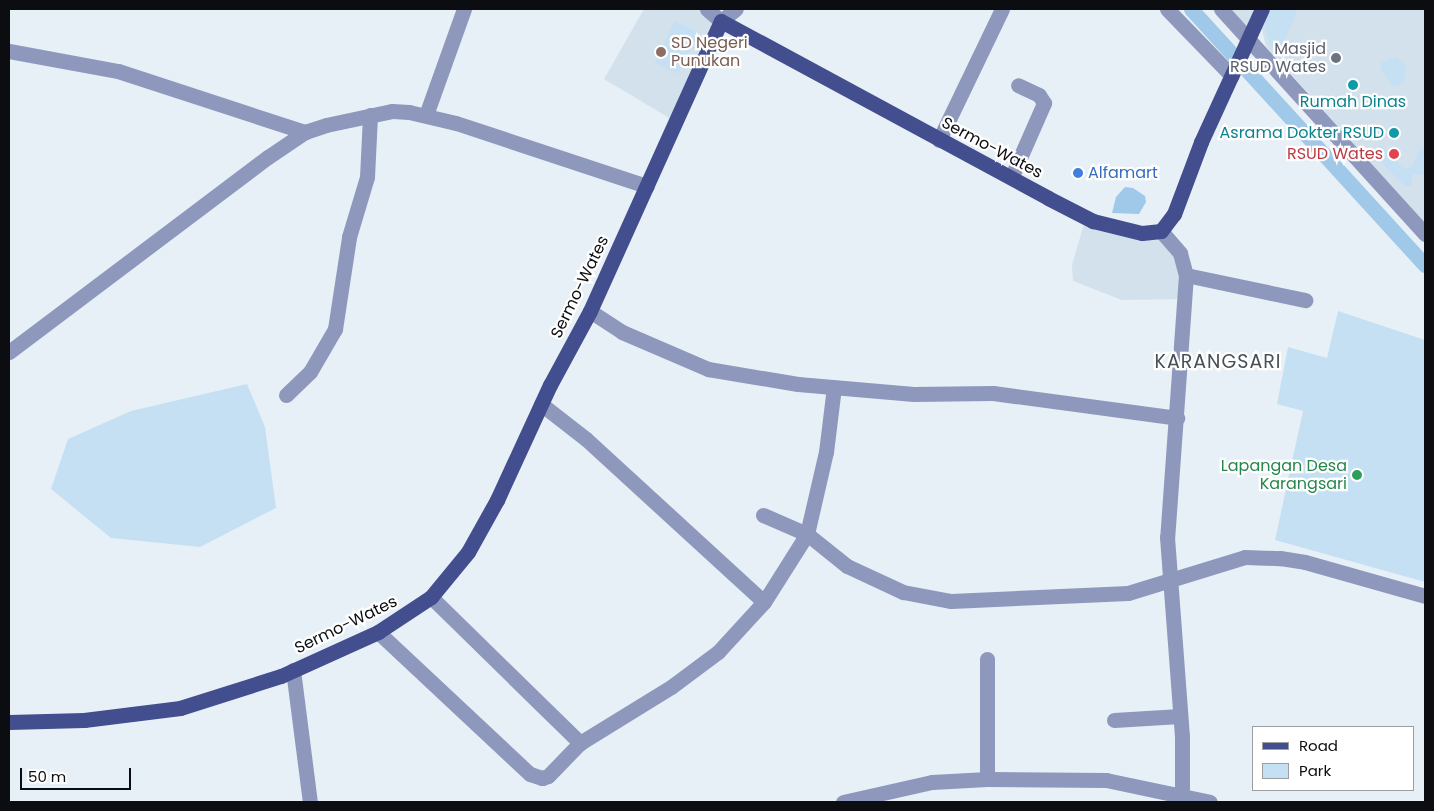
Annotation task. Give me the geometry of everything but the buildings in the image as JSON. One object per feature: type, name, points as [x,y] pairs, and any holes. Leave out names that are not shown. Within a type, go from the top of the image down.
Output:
[{"type":"main road","points":[[1161,231],[1174,214],[1201,142],[1262,9]]},
{"type":"main road","name":"Sermo-Wates","points":[[9,722],[84,720],[180,708],[293,670],[378,632],[431,597],[468,552],[484,525],[541,404],[590,311],[721,21],[939,140],[1012,176],[1093,220],[1142,233],[1161,231]]},
{"type":"street","points":[[426,115],[464,9]]},
{"type":"street","points":[[707,9],[721,21],[736,9]]},
{"type":"street","points":[[939,140],[1002,9]]},
{"type":"street","points":[[1167,9],[1233,73]]},
{"type":"street","points":[[1221,9],[1247,44],[1425,234]]},
{"type":"street","points":[[9,51],[118,71],[305,132]]},
{"type":"street","points":[[1012,176],[1044,103],[1039,95],[1018,85]]},
{"type":"street","points":[[9,352],[268,156],[305,132],[370,115],[392,111],[426,115],[647,186]]},
{"type":"street","points":[[286,395],[310,372],[334,329],[349,236],[367,177],[370,115]]},
{"type":"street","points":[[1161,231],[1180,253],[1186,276],[1167,537],[1168,583],[1180,716],[1183,799]]},
{"type":"street","points":[[1186,276],[1212,278],[1305,300]]},
{"type":"street","points":[[590,311],[622,332],[708,369],[834,387],[914,394],[993,393],[1177,418]]},
{"type":"street","points":[[378,632],[536,777],[548,776],[580,744],[671,687],[718,652],[764,602],[807,534],[826,452],[834,387]]},
{"type":"street","points":[[541,404],[586,439],[764,602]]},
{"type":"street","points":[[764,515],[807,534],[847,566],[903,592],[951,601],[1128,594],[1168,583],[1216,564],[1245,558],[1280,558],[1425,596]]},
{"type":"street","points":[[431,597],[580,744]]},
{"type":"street","points":[[987,779],[988,659]]},
{"type":"street","points":[[293,670],[310,802]]},
{"type":"street","points":[[1114,720],[1180,716]]},
{"type":"street","points":[[843,802],[932,782],[987,779],[1106,780],[1183,799],[1210,802]]},
{"type":"shaded area","name":"SD Negeri Punukan","points":[[644,9],[701,9],[714,19],[671,119],[604,79]]},
{"type":"shaded area","points":[[1221,9],[1262,9],[1250,37]]},
{"type":"shaded area","name":"RSUD Wates","points":[[1266,9],[1425,9],[1425,224],[1266,46],[1260,23]]},
{"type":"shaded area","points":[[1125,187],[1133,188],[1145,196],[1146,202],[1139,214],[1112,213],[1116,197]]},
{"type":"shaded area","points":[[1086,217],[1161,231],[1180,253],[1183,299],[1122,300],[1073,281],[1072,265]]},
{"type":"green space","points":[[1270,9],[1298,9],[1279,54],[1269,43],[1264,23]]},
{"type":"green space","points":[[675,21],[699,33],[678,74],[655,62]]},
{"type":"green space","points":[[1397,57],[1406,66],[1404,81],[1398,87],[1391,84],[1381,70],[1381,63]]},
{"type":"green space","points":[[1381,145],[1405,169],[1413,165],[1418,152],[1425,146],[1425,175],[1413,174],[1411,186],[1405,186],[1373,155],[1371,151]]},
{"type":"green space","name":"Lapangan Desa Karangsari","points":[[1338,311],[1425,340],[1425,582],[1275,540],[1303,411],[1277,404],[1288,347],[1327,358]]},
{"type":"green space","points":[[247,384],[265,427],[276,508],[200,547],[111,538],[51,489],[68,439],[131,411]]},
{"type":"waterway","points":[[1191,9],[1425,265]]},
{"type":"place","name":"SD Negeri Punukan","points":[[661,52]]},
{"type":"place","name":"Masjid RSUD Wates","points":[[1336,58]]},
{"type":"place","name":"Rumah Dinas","points":[[1353,85]]},
{"type":"place","name":"Asrama Dokter RSUD","points":[[1394,133]]},
{"type":"place","name":"RSUD Wates","points":[[1394,154]]},
{"type":"place","name":"Alfamart","points":[[1078,173]]},
{"type":"place","name":"Lapangan Desa Karangsari","points":[[1357,475]]},
{"type":"district","name":"KARANGSARI","points":[[1218,362]]}]
